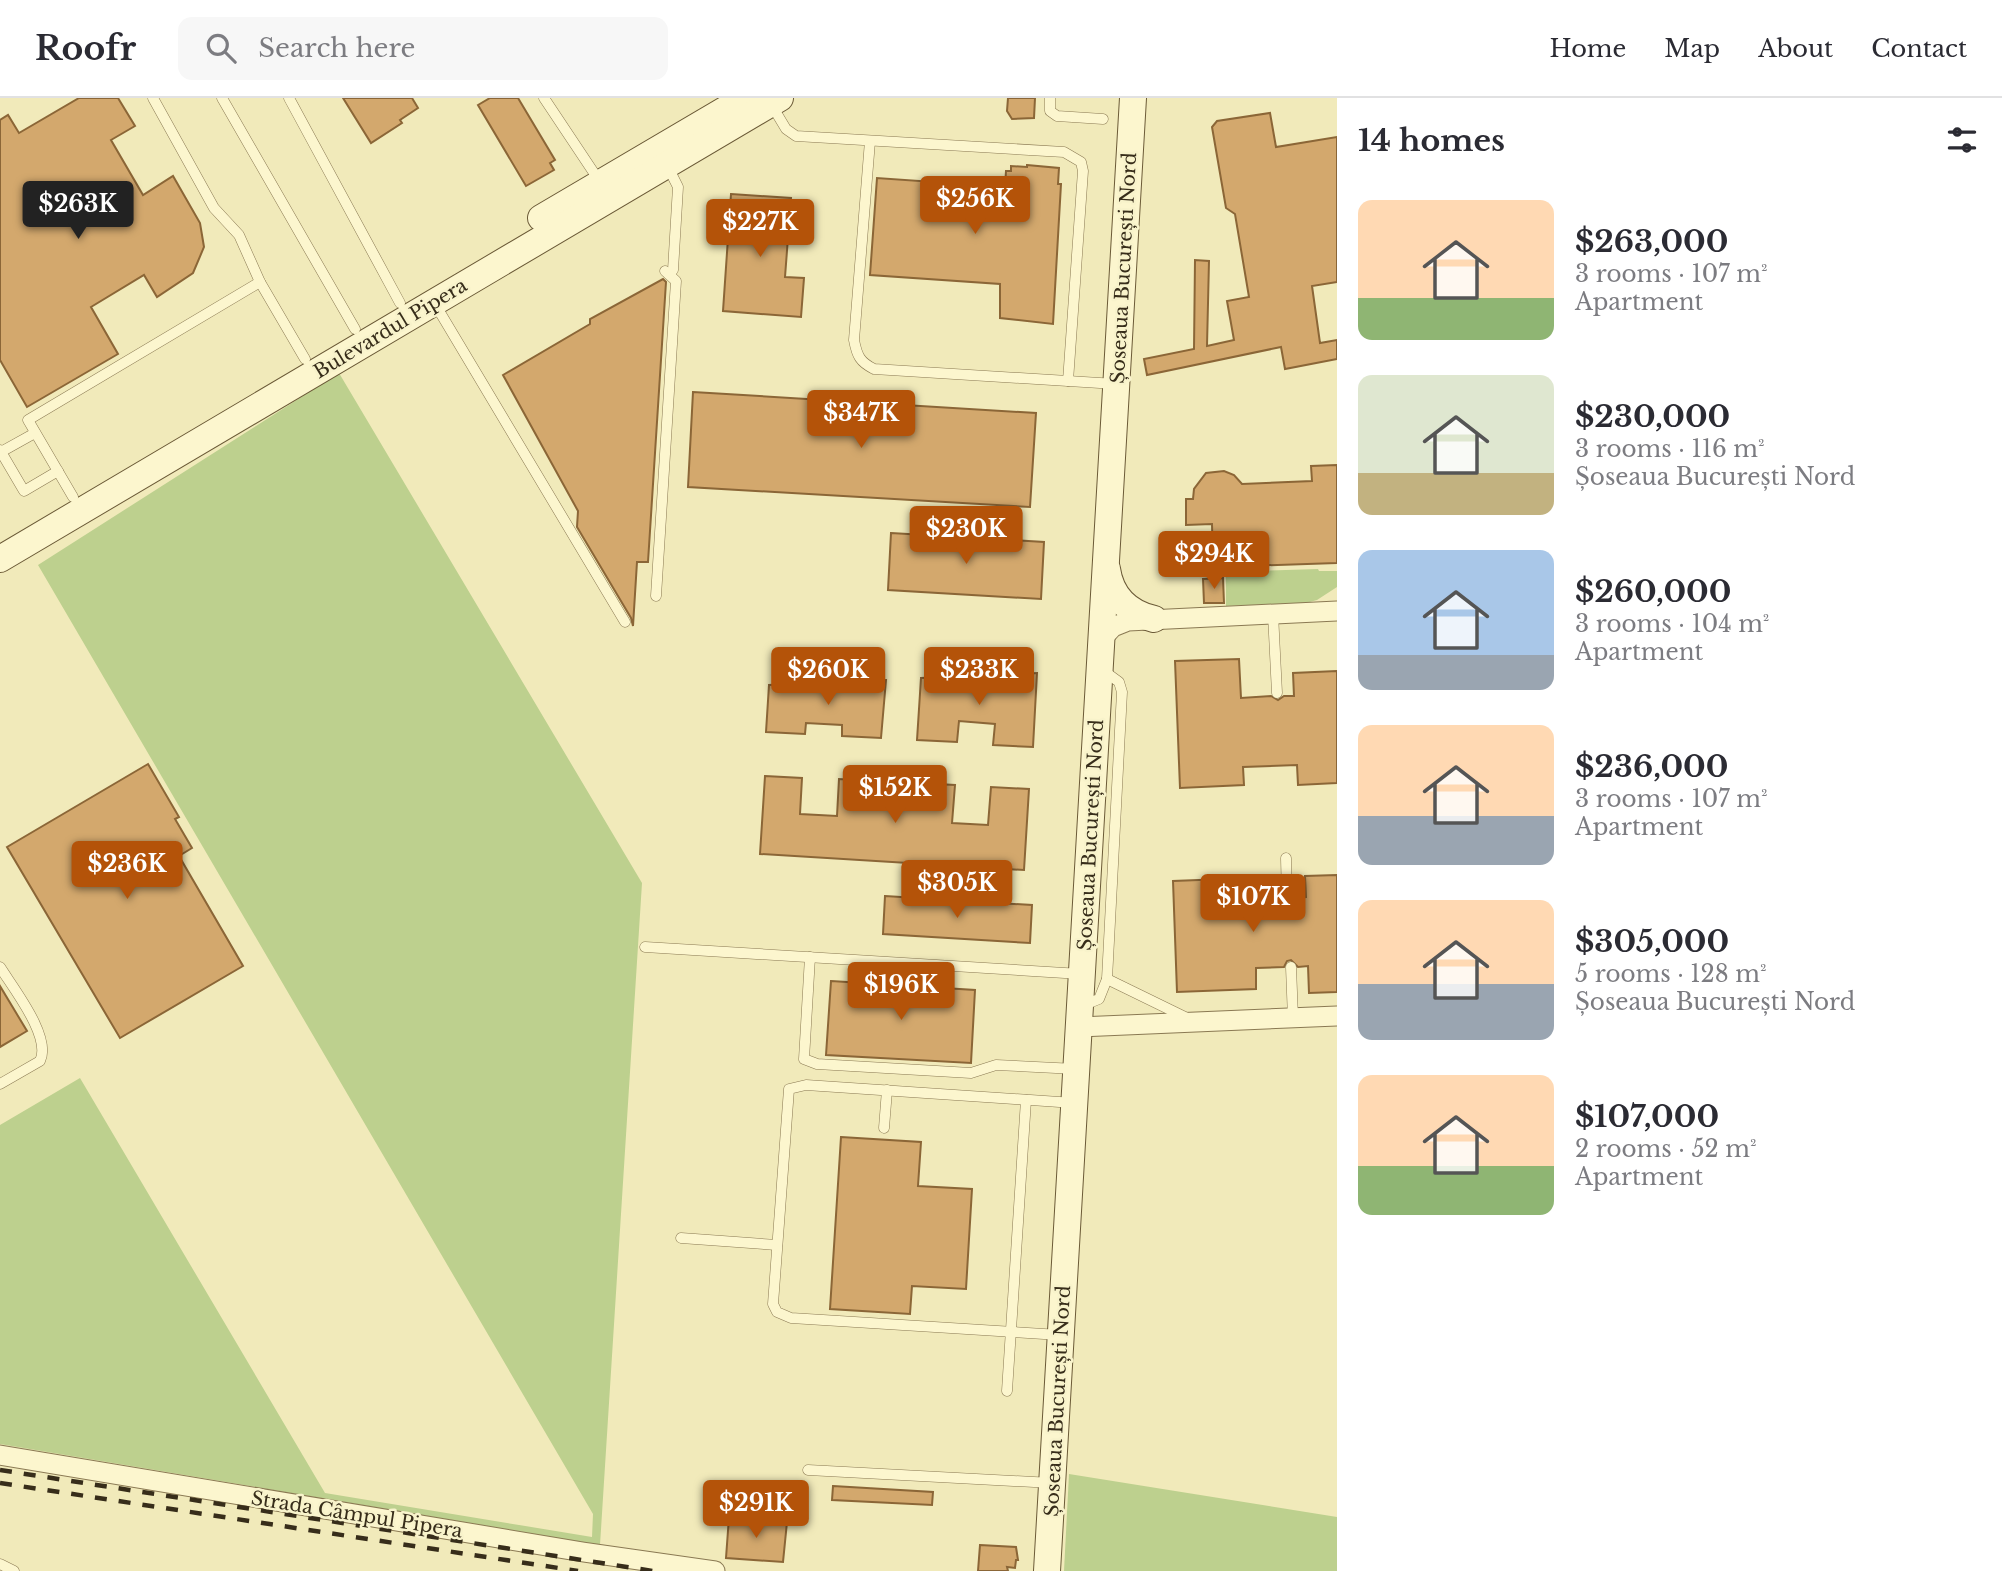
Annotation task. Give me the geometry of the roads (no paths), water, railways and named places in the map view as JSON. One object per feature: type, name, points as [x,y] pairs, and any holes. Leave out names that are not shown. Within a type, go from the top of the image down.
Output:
[{"type":"main road","name":"Bulevardul Pipera","points":[[0,540],[745,98]]},
{"type":"main road","name":"Șoseaua București Nord","points":[[1047,1571],[1100,669],[1107,633],[1106,561],[1133,98]]},
{"type":"main road","name":"Bulevardul Pipera","points":[[0,559],[775,101]]},
{"type":"main road","points":[[1107,633],[1119,600],[1130,449],[1127,408],[1116,384]]},
{"type":"main road","points":[[1106,561],[1108,576],[1119,600],[1134,613],[1154,620]]},
{"type":"street","points":[[1107,633],[1128,621],[1337,611]]},
{"type":"street","points":[[1079,1017],[1196,1022],[1337,1016]]},
{"type":"street","name":"Strada Câmpul Pipera","points":[[0,1455],[570,1550],[715,1571]]},
{"type":"lane","points":[[153,98],[214,208],[239,235],[260,282],[305,359]]},
{"type":"lane","points":[[222,98],[355,329]]},
{"type":"lane","points":[[289,98],[400,303]]},
{"type":"lane","points":[[544,98],[601,183]]},
{"type":"lane","points":[[1050,98],[1050,111],[1057,116],[1103,119]]},
{"type":"lane","points":[[775,101],[786,129],[796,136],[1064,152],[1081,162],[1083,171],[1069,381]]},
{"type":"lane","points":[[870,141],[855,340],[856,351],[863,364],[874,369],[1116,384]]},
{"type":"lane","points":[[656,596],[676,281],[669,270],[678,187],[668,166]]},
{"type":"lane","points":[[73,497],[28,420],[260,282]]},
{"type":"lane","points":[[434,302],[625,622]]},
{"type":"lane","points":[[35,433],[0,451],[24,491],[58,471]]},
{"type":"lane","points":[[1273,614],[1276,694]]},
{"type":"lane","points":[[1079,1017],[1099,999],[1107,979],[1122,692],[1119,682],[1100,669]]},
{"type":"lane","points":[[1286,858],[1287,898]]},
{"type":"lane","points":[[645,947],[1082,974]]},
{"type":"lane","points":[[810,957],[804,1059],[817,1064],[971,1073],[996,1065],[1076,1069]]},
{"type":"lane","points":[[0,967],[40,1034],[44,1049],[40,1060],[0,1084]]},
{"type":"lane","points":[[1291,967],[1293,1018]]},
{"type":"lane","points":[[1107,979],[1196,1022]]},
{"type":"lane","points":[[1061,1335],[784,1316],[777,1312],[773,1304],[787,1092],[793,1086],[1074,1103]]},
{"type":"lane","points":[[884,1128],[887,1090]]},
{"type":"lane","points":[[1006,1391],[1026,1100]]},
{"type":"lane","points":[[681,1238],[777,1245]]},
{"type":"lane","points":[[808,1470],[1052,1483]]},
{"type":"lane","points":[[0,1564],[14,1571]]},
{"type":"railway","points":[[0,1470],[653,1571]]},
{"type":"railway","points":[[0,1483],[578,1571]]}]
